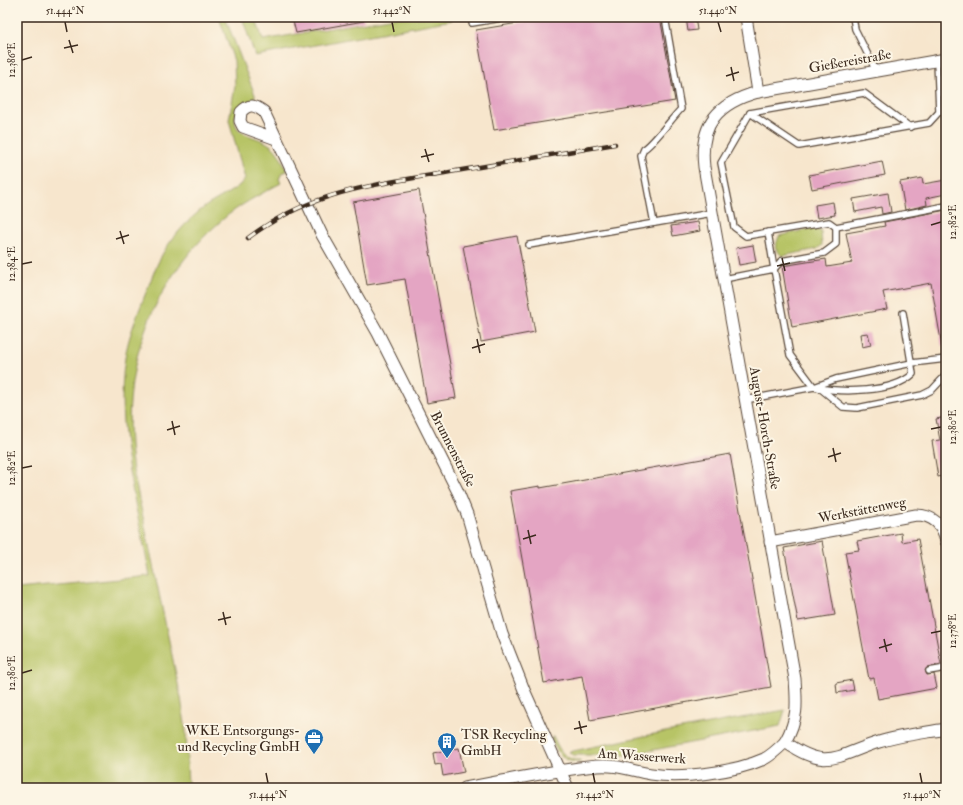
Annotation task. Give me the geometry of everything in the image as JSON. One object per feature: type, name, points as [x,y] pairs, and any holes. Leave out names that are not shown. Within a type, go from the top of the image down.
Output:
[{"type":"street","points":[[746,17],[758,92]]},
{"type":"street","name":"Gießereistraße","points":[[714,118],[725,106],[739,98],[758,92],[942,60]]},
{"type":"street","name":"August-Horch-Straße","points":[[714,118],[708,128],[702,153],[795,679],[797,702],[793,728],[785,742]]},
{"type":"street","name":"Brunnenstraße","points":[[276,138],[322,234],[378,333],[458,492],[467,514],[502,634],[524,690],[568,788]]},
{"type":"street","name":"Werkstättenweg","points":[[770,542],[916,515],[924,515],[939,523],[945,533],[946,541]]},
{"type":"street","points":[[785,742],[809,757],[837,758],[879,742],[946,729]]},
{"type":"street","name":"Am Wasserwerk","points":[[465,788],[560,771],[611,766],[673,776],[699,774],[754,763],[774,753],[785,742]]},
{"type":"lane","points":[[472,23],[508,17]]},
{"type":"lane","points":[[654,223],[641,156],[644,149],[650,146],[655,137],[681,108],[665,17]]},
{"type":"lane","points":[[853,17],[855,29],[876,71]]},
{"type":"lane","points":[[750,113],[800,146],[929,124],[939,112],[942,60]]},
{"type":"lane","points":[[910,127],[864,93],[750,113],[721,163],[734,227],[746,236],[829,222],[836,227],[946,206]]},
{"type":"lane","points":[[529,245],[712,212]]},
{"type":"lane","points":[[724,280],[774,269],[781,261],[824,253],[836,244],[836,227]]},
{"type":"lane","points":[[768,232],[790,355],[814,387],[829,391],[853,392],[906,380],[913,374],[903,313]]},
{"type":"lane","points":[[745,400],[814,387],[836,379],[912,363],[946,359]]},
{"type":"lane","points":[[821,389],[843,407],[857,408],[922,395],[932,390],[946,375]]},
{"type":"lane","points":[[829,391],[834,386],[836,379]]},
{"type":"lane","points":[[929,671],[946,668]]},
{"type":"green space","points":[[219,17],[225,17],[255,95],[254,101],[239,106],[235,116],[235,123],[238,129],[243,133],[263,141],[273,147],[280,156],[287,171],[282,173],[279,179],[281,183],[243,205],[222,220],[196,245],[175,273],[157,302],[144,333],[135,366],[130,399],[129,434],[133,470],[181,698],[186,731],[188,788],[17,788],[17,589],[150,576],[128,468],[122,413],[122,385],[125,358],[130,336],[156,267],[170,242],[189,220],[206,206],[238,186],[245,179],[229,120],[235,86],[234,61]]},
{"type":"green space","points":[[242,17],[255,17],[263,40],[395,17],[451,17],[452,20],[255,56]]},
{"type":"green space","points":[[813,228],[821,232],[822,245],[817,249],[782,256],[775,248],[779,236]]},
{"type":"green space","points":[[785,710],[780,726],[627,755],[572,755],[569,752],[649,735]]},
{"type":"green space","points":[[553,736],[566,756],[574,760],[580,760],[580,762],[570,761],[562,756],[551,740]]},
{"type":"building","points":[[292,17],[363,17],[364,21],[296,33]]},
{"type":"building","points":[[555,17],[660,17],[675,101],[494,130],[476,30]]},
{"type":"building","points":[[686,17],[695,17],[697,30],[688,31]]},
{"type":"building","points":[[882,161],[885,175],[812,189],[809,175]]},
{"type":"building","points":[[922,178],[923,184],[946,180],[946,194],[926,198],[927,205],[905,210],[900,182]]},
{"type":"building","points":[[419,190],[456,398],[427,403],[405,279],[367,285],[353,202]]},
{"type":"building","points":[[888,193],[891,212],[882,214],[881,207],[855,212],[853,199]]},
{"type":"building","points":[[833,202],[835,215],[817,218],[815,205]]},
{"type":"building","points":[[946,210],[946,345],[942,346],[931,283],[883,292],[887,309],[792,327],[782,266],[826,259],[827,267],[852,263],[846,233],[885,226],[884,222]]},
{"type":"building","points":[[698,222],[700,231],[673,236],[671,226]]},
{"type":"building","points":[[517,236],[535,332],[481,342],[463,246]]},
{"type":"building","points":[[753,245],[756,262],[739,265],[736,248]]},
{"type":"building","points":[[868,333],[871,345],[862,347],[860,334]]},
{"type":"building","points":[[946,417],[946,475],[938,477],[932,441],[940,440],[936,419]]},
{"type":"building","points":[[730,454],[771,687],[590,720],[582,676],[544,683],[510,491],[540,486],[540,488]]},
{"type":"building","points":[[901,533],[902,542],[918,539],[941,664],[928,667],[925,670],[927,675],[934,674],[937,688],[878,699],[874,678],[869,679],[845,552],[859,550],[857,541]]},
{"type":"building","points":[[822,541],[835,615],[798,621],[784,548]]},
{"type":"building","points":[[852,680],[854,690],[837,693],[836,683]]},
{"type":"building","name":"TSR Recycling GmbH","points":[[459,748],[464,772],[443,776],[441,764],[435,765],[433,753]]},
{"type":"railway","points":[[248,238],[272,222],[296,209],[320,199],[345,192],[396,181],[615,144]]},
{"type":"place","name":"WKE Entsorgungs- und Recycling GmbH","points":[[314,755]]},
{"type":"place","name":"TSR Recycling GmbH","points":[[447,759]]}]
